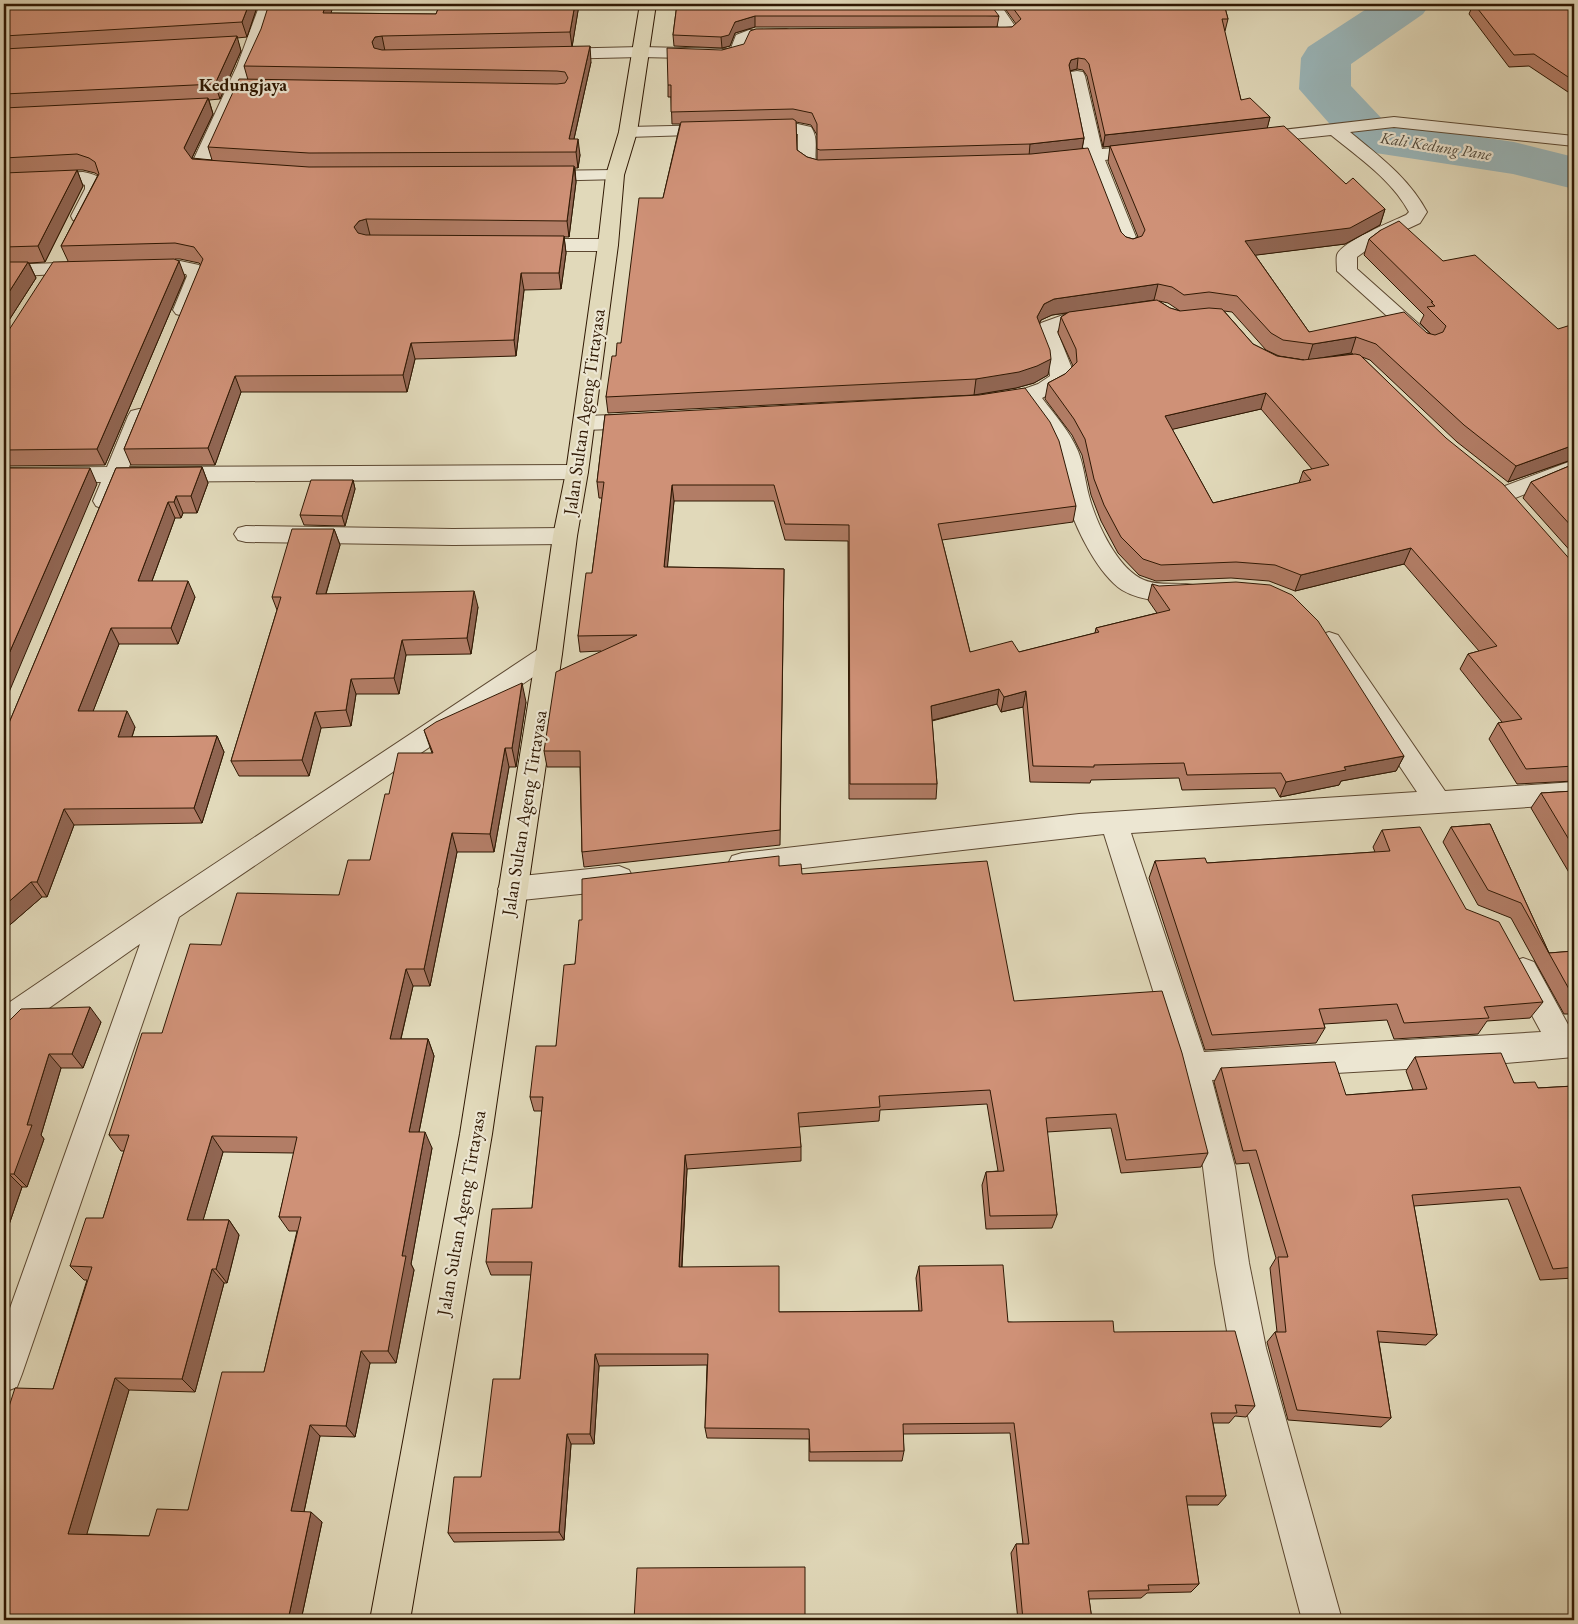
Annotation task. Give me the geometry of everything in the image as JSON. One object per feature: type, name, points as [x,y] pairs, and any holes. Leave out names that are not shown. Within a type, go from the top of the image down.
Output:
[{"type":"main road","name":"Jalan Sultan Ageng Tirtayasa","points":[[390,1620],[476,1134],[549,654],[565,536],[577,472],[608,245],[615,175],[628,132],[648,4]]},
{"type":"street","points":[[245,173],[209,171],[200,165],[237,88],[268,4]]},
{"type":"street","points":[[960,34],[999,35],[1009,32],[1009,27],[996,11],[995,6],[998,4]]},
{"type":"street","points":[[538,54],[640,52],[729,54],[738,51],[742,38],[749,35],[804,34]]},
{"type":"street","points":[[236,44],[255,43]]},
{"type":"street","points":[[1077,76],[1094,156],[1130,246]]},
{"type":"street","points":[[237,88],[256,88]]},
{"type":"street","points":[[209,107],[228,106]]},
{"type":"street","points":[[1239,140],[1394,122],[1574,141]]},
{"type":"street","points":[[628,132],[793,128],[805,130],[808,136],[805,160],[808,166],[818,170],[847,168]]},
{"type":"street","points":[[1338,129],[1414,201],[1418,212],[1412,219],[1368,240],[1347,255],[1347,272],[1428,343]]},
{"type":"street","points":[[1039,162],[1162,148]]},
{"type":"street","points":[[518,176],[615,175]]},
{"type":"street","points":[[4,181],[83,177],[94,182],[94,190],[71,234]]},
{"type":"street","points":[[513,245],[608,245]]},
{"type":"street","points":[[48,276],[62,251]]},
{"type":"street","points":[[121,268],[180,267],[192,269],[197,276],[175,330]]},
{"type":"street","points":[[4,270],[48,276],[102,268]]},
{"type":"street","points":[[968,402],[1029,395],[1051,387],[1061,378],[1060,366],[1046,332],[1048,326],[1066,320],[1115,313]]},
{"type":"street","points":[[1029,395],[1059,436],[1069,456],[1078,496],[1087,522],[1107,559],[1129,583],[1155,592],[1213,589]]},
{"type":"street","points":[[96,520],[145,402]]},
{"type":"street","points":[[584,423],[661,421]]},
{"type":"street","points":[[1505,495],[1574,467]]},
{"type":"street","points":[[4,475],[577,472]]},
{"type":"street","points":[[246,534],[453,537],[565,536]]},
{"type":"street","points":[[1315,623],[1322,630],[1439,803]]},
{"type":"street","points":[[4,1023],[168,910],[549,654]]},
{"type":"street","points":[[718,867],[1079,825],[1574,793]]},
{"type":"street","points":[[1405,805],[1419,830]]},
{"type":"street","points":[[1114,823],[1193,1067],[1219,1167],[1232,1263],[1248,1348],[1322,1620]]},
{"type":"street","points":[[512,889],[640,876]]},
{"type":"street","points":[[4,1374],[168,910]]},
{"type":"street","points":[[1193,1067],[1475,1051],[1568,1043],[1513,952]]},
{"type":"building","points":[[4,4],[249,4],[242,22],[4,36]]},
{"type":"building","points":[[269,4],[326,4],[323,13],[436,14],[440,4],[575,4],[570,32],[382,36],[375,37],[372,42],[374,48],[382,50],[590,46],[569,139],[578,139],[576,152],[309,153],[208,147],[239,79],[557,84],[565,83],[568,78],[565,72],[557,71],[244,66],[261,29]]},
{"type":"building","points":[[677,4],[990,4],[999,16],[755,16],[735,22],[729,35],[721,37],[673,35]]},
{"type":"building","points":[[1010,4],[1224,4],[1228,19],[1222,19],[1241,100],[1250,98],[1270,117],[1105,135],[1089,64],[1085,59],[1078,58],[1071,60],[1069,65],[1084,138],[1030,144],[820,150],[817,149],[817,124],[812,113],[793,109],[671,112],[671,85],[668,85],[667,48],[722,50],[744,44],[750,31],[756,29],[1012,27],[1021,19]]},
{"type":"building","points":[[1474,4],[1574,4],[1574,81],[1534,54],[1514,55]]},
{"type":"building","points":[[237,36],[215,84],[4,94],[4,49]]},
{"type":"building","points":[[208,98],[184,148],[192,159],[309,167],[574,166],[567,221],[366,219],[359,221],[354,227],[358,233],[366,235],[564,236],[559,273],[521,273],[514,340],[411,343],[403,375],[235,376],[208,448],[124,449],[203,259],[194,247],[175,243],[61,246],[99,174],[95,162],[77,154],[4,158],[4,108]]},
{"type":"building","points":[[793,119],[796,121],[797,150],[807,157],[818,160],[1031,154],[1088,148],[1121,232],[1126,237],[1133,239],[1142,236],[1145,230],[1110,146],[1284,126],[1346,184],[1353,178],[1385,209],[1350,228],[1245,241],[1309,332],[1404,312],[1427,333],[1435,335],[1443,332],[1446,326],[1427,307],[1435,306],[1431,302],[1433,302],[1369,239],[1381,230],[1399,221],[1443,261],[1475,255],[1558,329],[1574,324],[1574,445],[1516,466],[1464,425],[1376,344],[1356,337],[1313,344],[1283,340],[1271,333],[1237,296],[1209,292],[1184,295],[1172,287],[1158,284],[1054,299],[1044,304],[1037,317],[1050,350],[1051,359],[1019,372],[976,379],[606,397],[612,356],[616,356],[617,343],[621,343],[639,198],[663,198],[681,122]]},
{"type":"building","points":[[77,170],[38,246],[4,247],[4,173]]},
{"type":"building","points":[[174,259],[179,261],[97,449],[4,450],[4,336],[53,262]]},
{"type":"building","points":[[4,262],[28,262],[4,300]]},
{"type":"building","points":[[1157,300],[1170,308],[1180,311],[1209,308],[1222,309],[1253,344],[1277,356],[1303,360],[1360,355],[1446,438],[1503,484],[1574,564],[1574,766],[1526,769],[1498,723],[1522,719],[1468,654],[1497,646],[1411,548],[1301,575],[1275,565],[1236,562],[1161,565],[1143,559],[1121,537],[1104,505],[1094,479],[1085,439],[1074,419],[1048,383],[1065,374],[1077,362],[1076,349],[1061,317],[1069,312]],"holes":[[[1266,393],[1329,465],[1303,471],[1311,480],[1213,503],[1165,416]]]},
{"type":"building","points":[[1025,388],[1050,422],[1059,441],[1076,506],[938,524],[970,652],[1012,641],[1019,652],[1099,632],[1096,628],[1170,610],[1152,584],[1159,586],[1236,582],[1270,585],[1292,595],[1318,621],[1404,756],[1344,767],[1346,770],[1286,782],[1281,773],[1187,775],[1184,763],[1094,765],[1094,767],[1033,766],[1026,691],[1004,697],[999,689],[931,706],[937,784],[850,784],[849,525],[785,524],[774,485],[672,485],[664,567],[784,569],[780,830],[582,852],[580,751],[544,751],[556,672],[637,635],[578,636],[586,573],[592,573],[604,482],[597,482],[605,415],[979,395]]},
{"type":"building","points":[[1574,464],[1574,529],[1531,482]]},
{"type":"building","points":[[202,467],[191,496],[176,496],[174,502],[168,502],[138,581],[188,581],[171,628],[111,628],[78,711],[127,711],[118,737],[217,736],[194,808],[64,809],[37,882],[31,882],[4,906],[4,731],[116,468]]},
{"type":"building","points":[[4,468],[90,468],[4,665]]},
{"type":"building","points":[[311,480],[353,480],[342,516],[300,515]]},
{"type":"building","points":[[292,529],[334,529],[316,594],[474,591],[467,638],[402,640],[394,678],[351,679],[346,710],[315,712],[302,760],[231,761],[281,597],[272,597]]},
{"type":"building","points":[[522,683],[512,748],[505,748],[490,834],[452,833],[424,969],[406,969],[390,1039],[428,1039],[409,1132],[425,1132],[402,1256],[406,1256],[388,1351],[361,1351],[346,1426],[310,1425],[291,1511],[311,1512],[288,1620],[133,1620],[134,1618],[4,1615],[4,1422],[15,1388],[53,1389],[92,1267],[70,1266],[86,1218],[103,1218],[129,1135],[109,1135],[142,1033],[162,1033],[190,944],[221,945],[237,893],[339,895],[348,860],[370,860],[385,794],[389,794],[398,753],[433,753],[424,730],[436,722]],"holes":[[[212,1136],[297,1137],[279,1217],[301,1217],[264,1372],[222,1372],[188,1510],[157,1509],[149,1536],[68,1534],[115,1378],[182,1379],[212,1269],[216,1269],[229,1220],[187,1220]]]},
{"type":"building","points":[[1574,791],[1574,848],[1541,793]]},
{"type":"building","points":[[1490,824],[1549,953],[1574,951],[1574,998],[1521,903],[1488,890],[1451,827]]},
{"type":"building","points":[[1420,827],[1466,909],[1499,922],[1543,1002],[1484,1007],[1489,1018],[1404,1023],[1397,1004],[1319,1009],[1325,1028],[1212,1035],[1155,861],[1205,858],[1207,863],[1390,851],[1382,830]]},
{"type":"building","points":[[779,856],[779,866],[801,864],[802,874],[987,861],[1014,1001],[1162,991],[1182,1053],[1208,1153],[1126,1160],[1116,1114],[1046,1118],[1057,1215],[990,1216],[986,1172],[1004,1171],[990,1090],[879,1096],[880,1107],[798,1113],[801,1147],[685,1155],[679,1267],[779,1266],[779,1312],[922,1311],[919,1266],[1003,1265],[1008,1322],[1113,1321],[1114,1332],[1235,1331],[1255,1406],[1235,1405],[1237,1413],[1211,1413],[1226,1496],[1186,1496],[1199,1584],[1148,1585],[1149,1590],[1088,1591],[1092,1620],[1023,1620],[1016,1544],[1029,1544],[1014,1423],[903,1424],[904,1451],[810,1452],[809,1429],[705,1428],[708,1354],[595,1354],[590,1434],[567,1434],[559,1532],[448,1533],[454,1477],[481,1477],[493,1379],[520,1379],[532,1262],[486,1262],[492,1209],[532,1208],[543,1097],[530,1097],[536,1046],[556,1046],[564,965],[575,964],[579,920],[582,920],[582,879]]},
{"type":"building","points":[[90,1007],[72,1054],[49,1054],[27,1125],[32,1125],[14,1174],[9,1174],[4,1190],[4,1026],[21,1009]]},
{"type":"building","points":[[1501,1053],[1514,1083],[1535,1082],[1538,1088],[1574,1086],[1574,1267],[1553,1269],[1520,1187],[1412,1195],[1437,1335],[1377,1331],[1391,1418],[1297,1410],[1275,1332],[1286,1332],[1278,1257],[1288,1257],[1256,1150],[1243,1151],[1221,1068],[1335,1062],[1346,1095],[1427,1089],[1415,1057]]},
{"type":"building","points":[[805,1567],[805,1620],[634,1620],[637,1568]]},
{"type":"waterway","name":"Kali Kedung Pane","points":[[1406,4],[1326,58],[1325,89],[1369,136],[1514,158],[1574,173]]},
{"type":"district","name":"Kedungjaya","points":[[243,84]]}]
